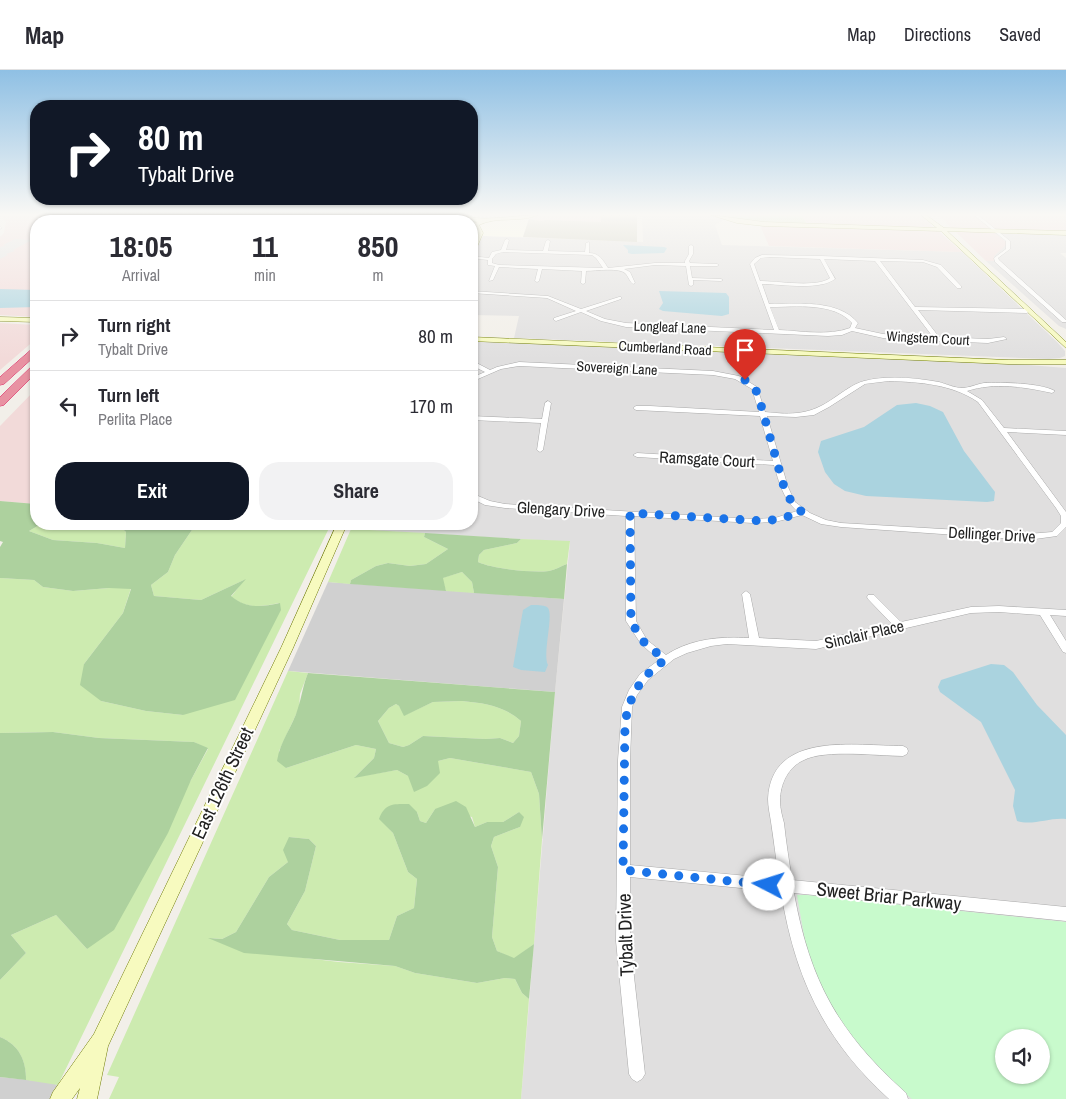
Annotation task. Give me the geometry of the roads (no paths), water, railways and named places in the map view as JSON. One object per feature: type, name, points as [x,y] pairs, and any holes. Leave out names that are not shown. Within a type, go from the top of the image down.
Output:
[{"type":"highway","points":[[0,382],[30,355]]},
{"type":"highway","points":[[0,403],[30,374]]},
{"type":"main road","points":[[979,263],[1029,312],[1062,339]]},
{"type":"main road","points":[[0,319],[30,320]]},
{"type":"main road","name":"Cumberland Road","points":[[478,339],[1008,362],[1066,362]]},
{"type":"main road","points":[[1062,339],[1057,339],[1066,346]]},
{"type":"main road","name":"Cumberland Road","points":[[1008,362],[1066,367]]},
{"type":"main road","name":"East 126th Street","points":[[60,1099],[101,1041],[287,648],[339,530]]},
{"type":"main road","name":"East 126th Street","points":[[87,1099],[101,1041]]},
{"type":"street","points":[[490,263],[497,266],[584,269],[606,269],[655,264],[717,265]]},
{"type":"street","points":[[602,263],[606,269]]},
{"type":"street","points":[[753,263],[777,332]]},
{"type":"street","points":[[759,282],[819,284],[829,282],[833,278],[824,263]]},
{"type":"street","points":[[879,263],[938,339]]},
{"type":"street","points":[[930,263],[937,265],[959,287]]},
{"type":"street","points":[[999,263],[1064,321]]},
{"type":"street","points":[[687,264],[691,285]]},
{"type":"street","points":[[491,280],[497,266]]},
{"type":"street","points":[[537,281],[540,268]]},
{"type":"street","points":[[619,268],[628,273],[633,283]]},
{"type":"street","points":[[583,283],[584,269]]},
{"type":"street","points":[[690,279],[721,280]]},
{"type":"street","name":"Longleaf Lane","points":[[478,292],[548,297],[609,322],[626,325],[831,334],[852,329]]},
{"type":"street","points":[[490,300],[492,293]]},
{"type":"street","points":[[556,319],[619,298]]},
{"type":"street","points":[[767,305],[818,307],[837,310],[853,319],[855,323],[852,329]]},
{"type":"street","points":[[914,308],[1029,312]]},
{"type":"street","name":"Wingstem Court","points":[[852,329],[883,336],[988,341],[1004,339]]},
{"type":"street","name":"Sovereign Lane","points":[[478,377],[510,366],[525,364],[720,373],[744,380],[755,388],[763,413]]},
{"type":"street","points":[[478,366],[489,372]]},
{"type":"street","points":[[636,408],[794,415],[813,413],[859,386],[873,381],[935,383],[962,390],[983,385],[1032,387],[1052,391]]},
{"type":"street","name":"Dellinger Drive","points":[[802,512],[824,522],[841,526],[1028,537],[1049,536],[1065,527],[1062,512],[1002,430],[980,401],[962,390]]},
{"type":"street","points":[[540,450],[548,403]]},
{"type":"street","points":[[763,413],[789,499],[802,512]]},
{"type":"street","points":[[478,418],[544,421]]},
{"type":"street","points":[[1002,430],[1066,433]]},
{"type":"street","name":"Ramsgate Court","points":[[638,456],[777,463]]},
{"type":"street","name":"Glengary Drive","points":[[478,499],[496,505],[763,521],[780,519],[802,512]]},
{"type":"street","points":[[630,513],[631,622],[644,642],[665,660]]},
{"type":"street","points":[[746,594],[755,642]]},
{"type":"street","points":[[871,597],[899,626]]},
{"type":"street","name":"Sinclair Place","points":[[665,660],[684,650],[711,642],[816,645],[971,610],[999,609],[1066,613]]},
{"type":"street","points":[[1042,612],[1066,649]]},
{"type":"street","name":"Tybalt Drive","points":[[637,1074],[622,942],[625,724],[627,707],[633,693],[644,677],[665,660]]},
{"type":"street","points":[[900,1099],[867,1067],[844,1038],[822,1005],[804,962],[795,932],[774,800],[775,787],[784,767],[803,754],[819,750],[903,751]]},
{"type":"street","name":"Sweet Briar Parkway","points":[[623,870],[1066,914]]},
{"type":"water","points":[[0,289],[30,290],[30,307],[0,308]]},
{"type":"water","points":[[659,291],[726,293],[729,297],[729,314],[722,316],[663,311],[659,309],[663,303]]},
{"type":"water","points":[[916,403],[930,406],[943,412],[964,451],[995,492],[994,501],[866,496],[845,491],[834,484],[825,472],[818,452],[821,441],[864,427],[897,405]]},
{"type":"water","points":[[531,605],[545,606],[549,610],[546,652],[548,665],[545,672],[521,670],[513,667],[523,610]]},
{"type":"water","points":[[991,664],[1004,665],[1013,672],[1037,705],[1066,735],[1066,819],[1029,823],[1017,821],[1013,806],[1015,790],[981,722],[940,692],[938,687],[941,680]]}]
